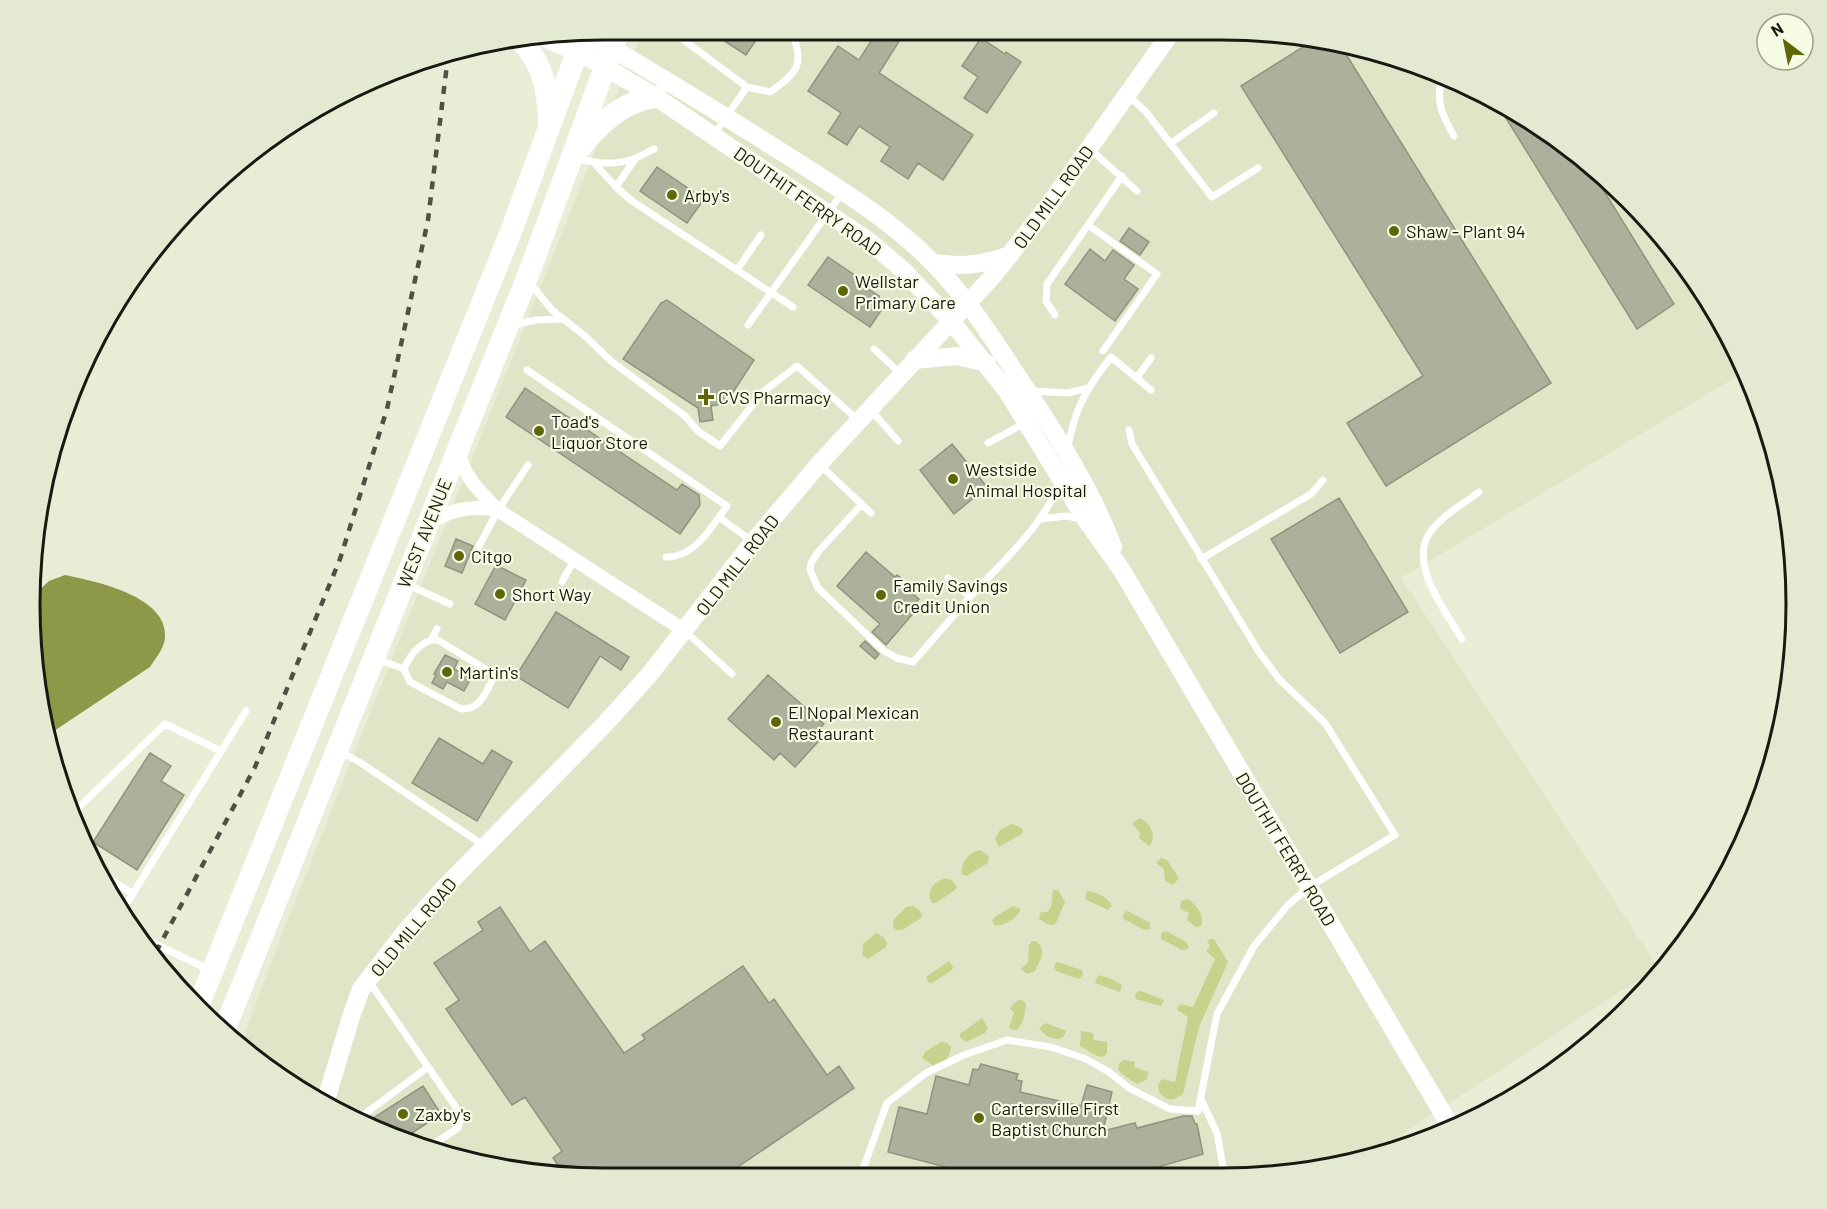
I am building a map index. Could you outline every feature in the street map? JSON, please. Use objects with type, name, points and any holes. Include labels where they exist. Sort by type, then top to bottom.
[{"type":"main road","name":"WEST AVENUE","points":[[201,998],[397,515],[549,132],[582,41]]},
{"type":"main road","points":[[591,41],[612,48]]},
{"type":"main road","points":[[525,46],[535,58],[543,77],[548,106],[549,132]]},
{"type":"main road","name":"WEST AVENUE","points":[[227,1023],[527,278],[584,160],[612,48]]},
{"type":"main road","points":[[584,160],[593,132],[611,116],[640,101],[656,97]]},
{"type":"street","name":"OLD MILL ROAD","points":[[327,1096],[361,989],[405,932],[649,675],[753,542],[819,464],[1010,255],[1051,202],[1166,40]]},
{"type":"street","name":"DOUTHIT FERRY ROAD","points":[[612,48],[656,97],[889,257],[920,287],[987,363],[1027,422],[1086,520],[1121,570],[1448,1121]]},
{"type":"street","name":"DOUTHIT FERRY ROAD","points":[[612,48],[727,117],[843,191],[898,232],[934,263],[967,304],[1067,452],[1103,521],[1121,570]]},
{"type":"street","points":[[934,263],[964,266],[988,263],[1010,255]]},
{"type":"street","points":[[914,360],[957,356],[987,363]]},
{"type":"street","points":[[458,448],[467,475],[479,492],[498,510],[684,631]]},
{"type":"street","points":[[428,524],[452,511],[463,508],[485,507],[498,510]]},
{"type":"lane","points":[[681,40],[747,87],[770,92],[787,80],[798,66],[799,49],[794,40]]},
{"type":"lane","points":[[1441,84],[1439,101],[1442,116],[1454,136]]},
{"type":"lane","points":[[713,136],[747,87]]},
{"type":"lane","points":[[1127,94],[1146,112],[1212,197],[1258,168]]},
{"type":"lane","points":[[1171,143],[1214,112]]},
{"type":"lane","points":[[1089,148],[1137,192]]},
{"type":"lane","points":[[616,187],[635,159],[654,149]]},
{"type":"lane","points":[[584,160],[613,163],[635,159]]},
{"type":"lane","points":[[584,160],[632,201],[793,307]]},
{"type":"lane","points":[[1055,315],[1046,301],[1047,284],[1122,176]]},
{"type":"lane","points":[[748,325],[843,191]]},
{"type":"lane","points":[[1088,225],[1157,274],[1103,351]]},
{"type":"lane","points":[[736,270],[761,235]]},
{"type":"lane","points":[[527,278],[543,301],[611,361],[685,416],[698,431],[720,446],[764,392],[797,366],[898,441]]},
{"type":"lane","points":[[507,327],[535,320],[563,319]]},
{"type":"lane","points":[[1095,345],[1151,390]]},
{"type":"lane","points":[[874,349],[901,374]]},
{"type":"lane","points":[[1067,452],[1079,405],[1088,388],[1111,357]]},
{"type":"lane","points":[[1137,377],[1151,358]]},
{"type":"lane","points":[[527,370],[728,506],[692,550],[675,557],[666,557]]},
{"type":"lane","points":[[1027,390],[1055,394],[1088,388]]},
{"type":"lane","points":[[988,443],[1027,422]]},
{"type":"lane","points":[[862,1168],[887,1103],[926,1073],[963,1054],[1007,1040],[1051,1047],[1086,1059],[1109,1072],[1129,1088],[1170,1109],[1198,1111],[1217,1014],[1254,946],[1288,905],[1309,887],[1395,835],[1325,723],[1268,666],[1132,444],[1129,430]]},
{"type":"lane","points":[[819,464],[871,513]]},
{"type":"lane","points":[[478,548],[498,510],[528,465]]},
{"type":"lane","points":[[861,505],[818,552],[811,563],[810,570],[818,588],[884,651],[897,658],[913,662],[1041,519],[1061,478]]},
{"type":"lane","points":[[1201,559],[1311,494],[1323,480]]},
{"type":"lane","points":[[1462,639],[1428,580],[1422,554],[1428,535],[1440,522],[1479,492]]},
{"type":"lane","points":[[1041,519],[1066,516],[1086,520]]},
{"type":"lane","points":[[719,518],[753,542]]},
{"type":"lane","points":[[562,582],[574,560]]},
{"type":"lane","points":[[948,579],[970,597]]},
{"type":"lane","points":[[404,583],[450,604]]},
{"type":"lane","points":[[435,640],[437,629]]},
{"type":"lane","points":[[684,631],[732,675]]},
{"type":"lane","points":[[374,658],[404,669],[410,682],[461,709],[470,710],[478,705],[495,675],[435,640]]},
{"type":"lane","points":[[404,669],[410,655],[419,646],[435,640]]},
{"type":"lane","points":[[127,903],[246,711]]},
{"type":"lane","points":[[78,808],[165,724],[221,751]]},
{"type":"lane","points":[[337,750],[485,847]]},
{"type":"lane","points":[[114,882],[133,894]]},
{"type":"lane","points":[[154,943],[212,971]]},
{"type":"lane","points":[[368,980],[461,1118],[458,1128],[436,1143]]},
{"type":"lane","points":[[364,1114],[428,1067]]},
{"type":"lane","points":[[1201,1099],[1217,1133],[1223,1168]]},
{"type":"shaded area","points":[[639,40],[1222,40],[1296,45],[1333,51],[1404,70],[1438,83],[1505,116],[1566,157],[1594,180],[1647,233],[1670,261],[1711,323],[1738,376],[1401,578],[1656,965],[1650,972],[1387,1144],[1333,1158],[1296,1164],[1222,1168],[604,1168],[531,1164],[494,1158],[423,1139],[355,1110],[291,1073],[243,1037],[279,942]]},
{"type":"shaded area","points":[[65,575],[93,581],[127,593],[143,601],[155,611],[163,623],[165,638],[150,667],[55,730],[45,678],[40,604],[41,589],[49,581]]},
{"type":"shaded area","points":[[1139,818],[1146,822],[1152,830],[1153,838],[1149,846],[1139,838],[1140,833],[1132,824]]},
{"type":"shaded area","points":[[1011,824],[1020,827],[1023,830],[1022,834],[999,847],[995,839],[1000,830]]},
{"type":"shaded area","points":[[980,850],[989,856],[988,863],[966,876],[962,874],[962,865],[966,858]]},
{"type":"shaded area","points":[[1161,858],[1167,860],[1179,878],[1173,885],[1165,881],[1164,869],[1156,863]]},
{"type":"shaded area","points":[[946,878],[953,881],[957,887],[932,903],[930,891],[932,887],[938,881]]},
{"type":"shaded area","points":[[1053,890],[1058,890],[1065,902],[1053,925],[1039,919],[1041,912],[1047,912],[1051,907]]},
{"type":"shaded area","points":[[1087,891],[1094,892],[1108,900],[1112,906],[1108,910],[1087,900],[1085,898]]},
{"type":"shaded area","points":[[1188,899],[1201,915],[1201,926],[1196,927],[1187,920],[1189,913],[1180,909],[1181,901]]},
{"type":"shaded area","points":[[913,906],[920,911],[921,918],[902,930],[896,930],[893,926],[894,919],[906,907]]},
{"type":"shaded area","points":[[1013,906],[1021,909],[1014,919],[994,925],[992,921],[995,917]]},
{"type":"shaded area","points":[[1126,910],[1150,923],[1150,929],[1144,930],[1122,918]]},
{"type":"shaded area","points":[[1166,931],[1186,942],[1188,949],[1182,950],[1161,939],[1161,933]]},
{"type":"shaded area","points":[[876,933],[887,942],[886,947],[868,959],[862,955],[863,944]]},
{"type":"shaded area","points":[[1214,939],[1228,962],[1199,1027],[1183,1094],[1168,1099],[1159,1092],[1158,1085],[1162,1079],[1175,1082],[1188,1017],[1177,1010],[1180,1004],[1193,1007],[1215,959],[1206,951],[1210,946],[1207,942]]},
{"type":"shaded area","points":[[1032,941],[1040,945],[1042,955],[1035,971],[1027,974],[1021,969],[1028,962],[1029,945]]},
{"type":"shaded area","points":[[949,961],[953,967],[952,970],[932,983],[928,982],[926,977]]},
{"type":"shaded area","points":[[1057,962],[1082,970],[1083,975],[1079,979],[1056,971],[1054,966]]},
{"type":"shaded area","points":[[1098,975],[1122,985],[1120,992],[1095,983]]},
{"type":"shaded area","points":[[1141,991],[1164,1000],[1161,1006],[1136,999],[1135,995]]},
{"type":"shaded area","points":[[1018,1000],[1026,1004],[1025,1015],[1017,1030],[1012,1030],[1009,1027],[1014,1013],[1010,1008]]},
{"type":"shaded area","points":[[982,1018],[988,1028],[985,1033],[966,1042],[960,1037],[960,1034]]},
{"type":"shaded area","points":[[1045,1023],[1067,1031],[1059,1039],[1048,1037],[1039,1029]]},
{"type":"shaded area","points":[[1081,1031],[1093,1033],[1094,1040],[1107,1042],[1107,1053],[1103,1057],[1080,1046]]},
{"type":"shaded area","points":[[941,1042],[951,1047],[950,1051],[946,1059],[934,1066],[922,1058],[925,1052]]},
{"type":"shaded area","points":[[1124,1060],[1135,1062],[1134,1067],[1149,1072],[1146,1080],[1137,1084],[1122,1074],[1118,1069],[1119,1064]]},
{"type":"building","points":[[723,40],[756,40],[746,55]]},
{"type":"building","points":[[872,40],[900,40],[879,73],[973,135],[943,180],[918,163],[908,179],[881,161],[890,147],[859,126],[847,145],[828,133],[841,113],[808,91],[838,46],[859,60]]},
{"type":"building","points":[[980,40],[984,40],[1021,62],[987,113],[964,98],[978,77],[962,66]]},
{"type":"building","name":"Shaw - Plant 94","points":[[1304,46],[1346,54],[1551,383],[1386,486],[1347,423],[1423,376],[1241,86]]},
{"type":"building","points":[[1505,116],[1566,157],[1602,188],[1674,304],[1637,329]]},
{"type":"building","name":"Arby's","points":[[657,167],[704,199],[687,223],[640,191]]},
{"type":"building","points":[[1129,228],[1149,242],[1140,255],[1120,241]]},
{"type":"building","points":[[1090,249],[1105,261],[1113,250],[1134,265],[1124,279],[1138,289],[1115,321],[1065,284]]},
{"type":"building","name":"Wellstar Primary Care","points":[[828,257],[862,280],[860,284],[879,296],[882,309],[870,327],[808,285]]},
{"type":"building","points":[[667,300],[754,360],[726,403],[711,406],[713,420],[700,422],[698,408],[623,359],[661,303]]},
{"type":"building","points":[[525,388],[677,490],[682,484],[699,495],[700,505],[680,534],[506,417]]},
{"type":"building","name":"Westside Animal Hospital","points":[[952,444],[987,487],[954,514],[920,470]]},
{"type":"building","points":[[1339,498],[1408,612],[1340,653],[1271,539]]},
{"type":"building","name":"Citgo","points":[[456,539],[473,546],[462,573],[445,566]]},
{"type":"building","name":"Family Savings Credit Union","points":[[866,552],[895,577],[897,575],[912,587],[910,591],[919,599],[914,605],[917,609],[886,645],[872,632],[880,624],[837,586]]},
{"type":"building","name":"Short Way","points":[[496,565],[526,580],[505,620],[475,604]]},
{"type":"building","points":[[556,612],[629,657],[621,670],[600,656],[568,708],[516,676]]},
{"type":"building","points":[[865,641],[879,654],[875,659],[860,646]]},
{"type":"building","name":"Martin's","points":[[445,655],[458,661],[454,669],[471,678],[464,691],[447,682],[443,689],[432,683],[436,675],[434,674]]},
{"type":"building","name":"El Nopal Mexican Restaurant","points":[[768,675],[824,724],[820,728],[826,733],[795,767],[780,753],[774,760],[728,719]]},
{"type":"building","points":[[439,738],[483,764],[492,750],[512,762],[477,821],[412,783]]},
{"type":"building","points":[[150,753],[171,766],[161,781],[184,795],[137,870],[93,842]]},
{"type":"building","points":[[500,907],[530,952],[545,941],[624,1053],[645,1039],[642,1035],[743,966],[769,1003],[774,999],[827,1075],[839,1066],[854,1088],[736,1168],[559,1166],[553,1158],[562,1151],[525,1097],[512,1105],[446,1009],[459,1000],[434,963],[483,930],[478,922]]},
{"type":"building","name":"Cartersville First Baptist Church","points":[[981,1064],[1018,1074],[1016,1080],[1022,1081],[1020,1092],[1081,1106],[1087,1085],[1112,1092],[1103,1131],[1135,1123],[1137,1128],[1183,1116],[1192,1116],[1197,1124],[1203,1154],[1158,1168],[949,1168],[888,1152],[899,1107],[927,1114],[936,1076],[969,1085],[973,1069],[978,1070]]},
{"type":"building","points":[[423,1086],[441,1114],[410,1134],[373,1118]]},
{"type":"railway","points":[[158,949],[255,767],[340,559],[387,409],[428,220],[447,63]]},
{"type":"place","name":"Arby's","points":[[672,195]]},
{"type":"place","name":"Shaw - Plant 94","points":[[1394,231]]},
{"type":"place","name":"Wellstar Primary Care","points":[[843,291]]},
{"type":"place","name":"CVS Pharmacy","points":[[706,397]]},
{"type":"place","name":"Toad's Liquor Store","points":[[539,431]]},
{"type":"place","name":"Westside Animal Hospital","points":[[953,479]]},
{"type":"place","name":"Citgo","points":[[459,556]]},
{"type":"place","name":"Short Way","points":[[500,594]]},
{"type":"place","name":"Family Savings Credit Union","points":[[881,595]]},
{"type":"place","name":"Martin's","points":[[447,672]]},
{"type":"place","name":"El Nopal Mexican Restaurant","points":[[776,722]]},
{"type":"place","name":"Zaxby's","points":[[403,1114]]},
{"type":"place","name":"Cartersville First Baptist Church","points":[[979,1118]]}]
